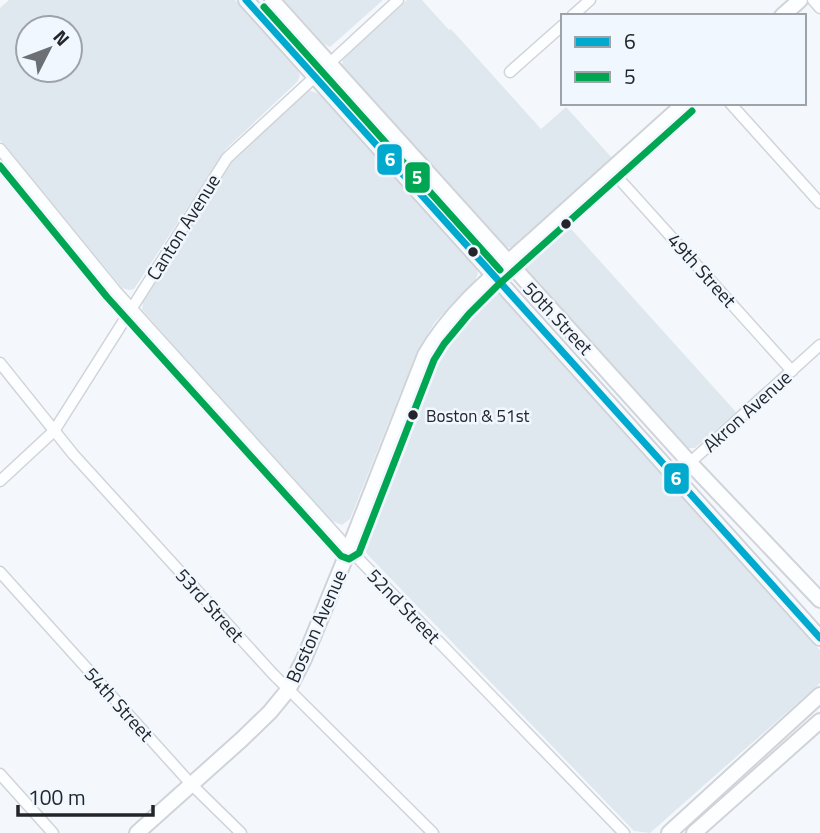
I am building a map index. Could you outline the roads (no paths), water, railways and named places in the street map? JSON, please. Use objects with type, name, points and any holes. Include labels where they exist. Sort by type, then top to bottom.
[{"type":"main road","name":"50th Street","points":[[246,0],[820,638]]},
{"type":"main road","name":"50th Street","points":[[272,0],[690,463],[820,600]]},
{"type":"main road","points":[[784,14],[800,0]]},
{"type":"main road","name":"Boston Avenue","points":[[137,833],[261,721],[288,690],[304,660],[425,355],[440,331],[460,307],[493,276],[683,105]]},
{"type":"main road","points":[[669,833],[820,695]]},
{"type":"main road","points":[[694,833],[820,721]]},
{"type":"street","name":"Canton Avenue","points":[[0,481],[54,431],[228,158],[328,62],[398,0]]},
{"type":"street","points":[[574,14],[590,0]]},
{"type":"street","points":[[813,0],[820,8]]},
{"type":"street","points":[[510,72],[561,26]]},
{"type":"street","points":[[732,105],[820,203]]},
{"type":"street","name":"52nd Street","points":[[0,149],[131,309],[349,549],[624,833]]},
{"type":"street","name":"49th Street","points":[[611,170],[792,370]]},
{"type":"street","name":"Akron Avenue","points":[[674,477],[820,345]]},
{"type":"street","name":"53rd Street","points":[[0,363],[54,431],[288,690],[433,833]]},
{"type":"street","name":"54th Street","points":[[0,572],[191,784],[241,833]]},
{"type":"street","points":[[0,774],[53,833]]},
{"type":"place","name":"Boston & 51st","points":[[413,415]]}]
